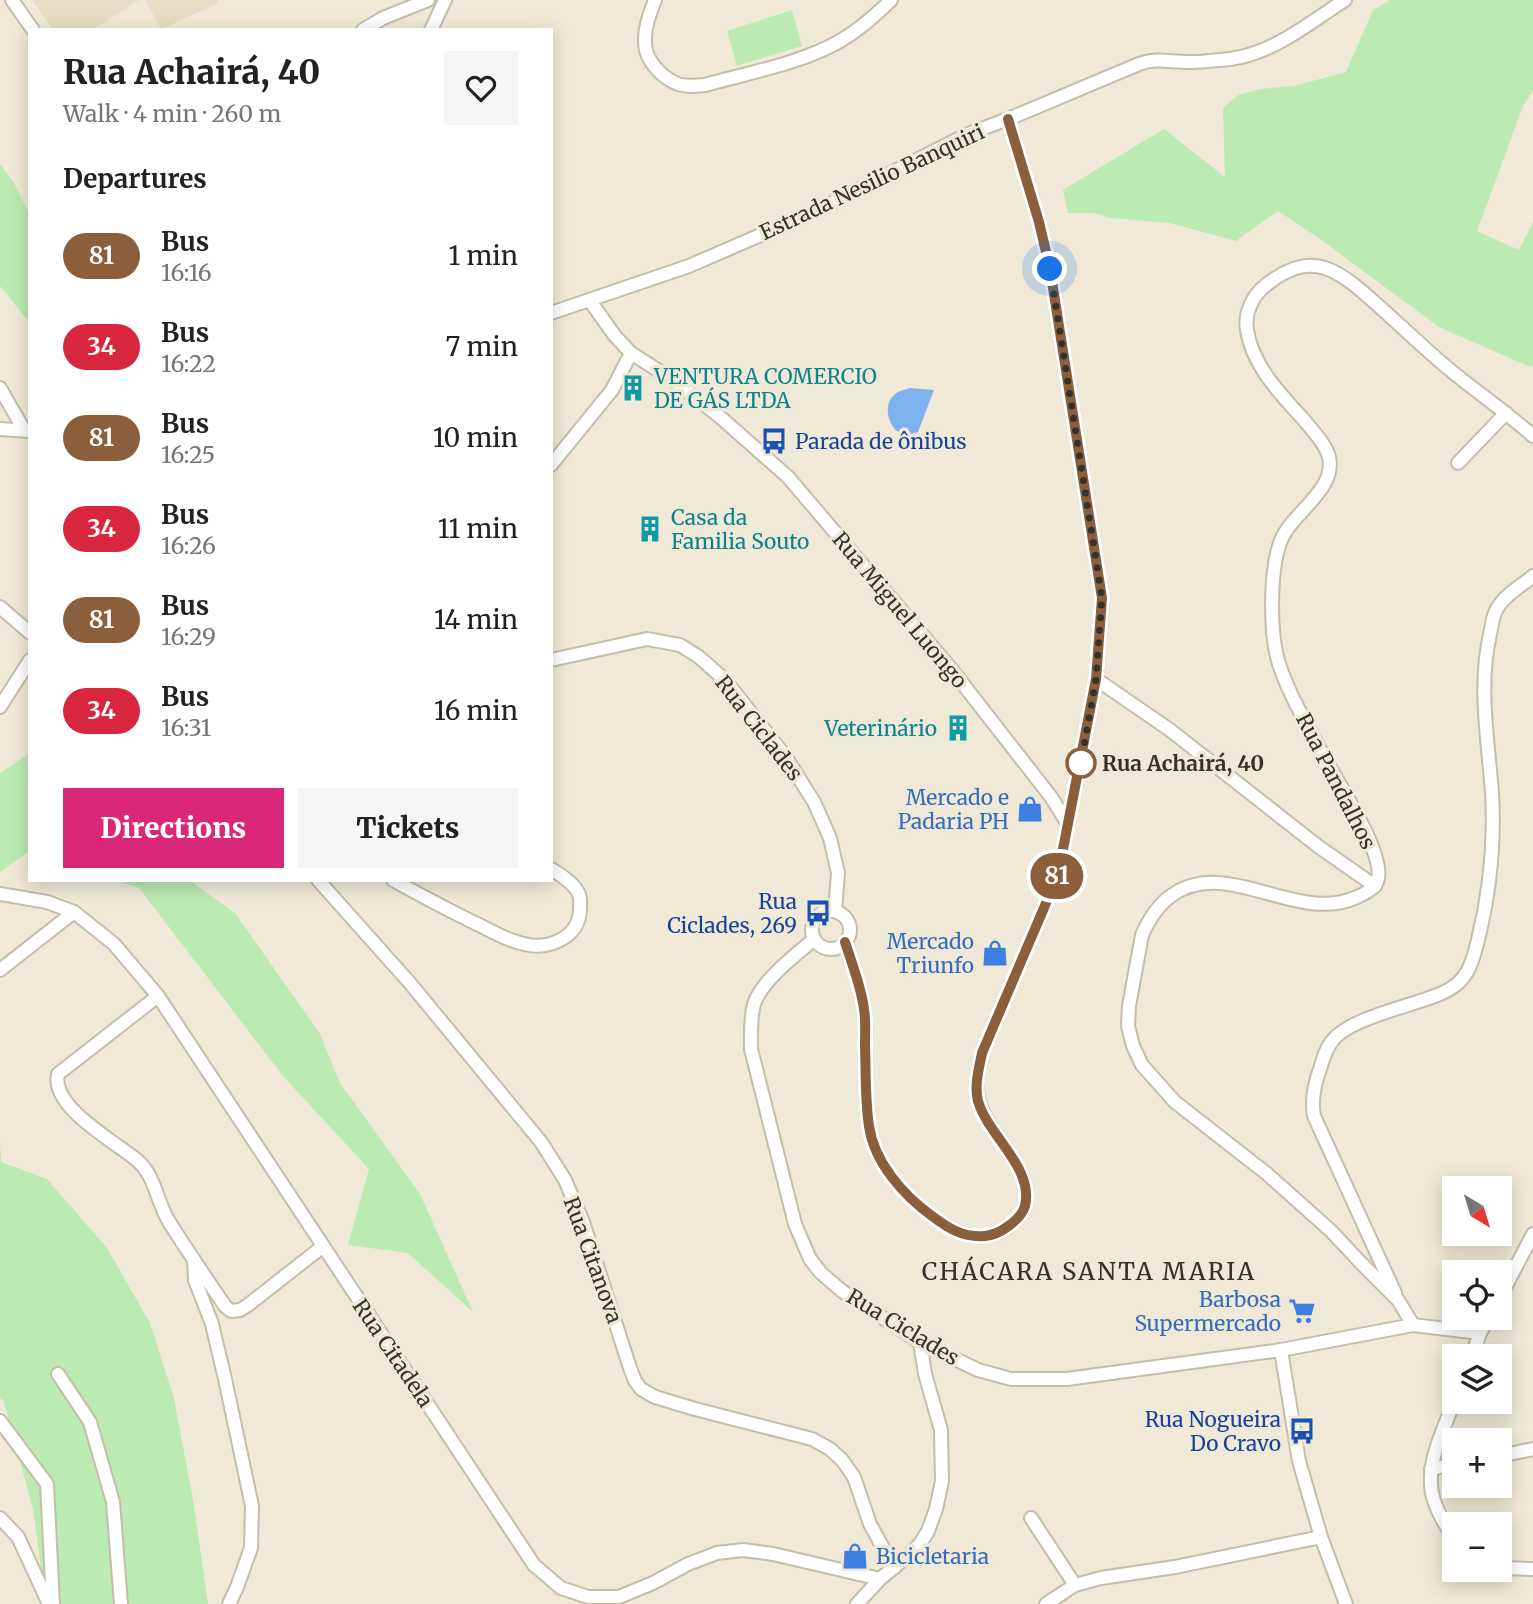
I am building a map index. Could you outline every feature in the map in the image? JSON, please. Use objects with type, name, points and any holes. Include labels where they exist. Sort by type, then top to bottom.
[{"type":"street","points":[[12,0],[32,28]]},
{"type":"street","points":[[366,28],[383,18],[428,0]]},
{"type":"street","points":[[432,28],[445,0]]},
{"type":"street","points":[[655,0],[645,44],[649,58],[666,77],[678,84],[691,86],[705,85],[801,58],[840,41],[891,0]]},
{"type":"street","name":"Estrada Nesilio Banquiri","points":[[553,312],[689,266],[818,209],[968,134],[1149,60],[1192,62],[1255,54],[1274,46],[1345,0]]},
{"type":"street","points":[[845,942],[864,1010],[869,1126],[873,1145],[884,1164],[904,1193],[947,1227],[970,1237],[989,1236],[1010,1226],[1025,1208],[1026,1190],[1019,1167],[983,1115],[978,1098],[977,1076],[982,1053],[1058,875],[1096,679],[1102,598],[1050,269],[1008,119]]},
{"type":"street","name":"Rua Pandalhos","points":[[1375,886],[1378,870],[1369,840],[1349,799],[1311,734],[1277,657],[1274,581],[1281,540],[1290,525],[1320,490],[1327,475],[1329,458],[1321,442],[1283,397],[1258,360],[1246,328],[1249,309],[1261,288],[1274,278],[1301,267],[1324,268],[1362,292],[1444,365],[1533,436]]},
{"type":"street","name":"Rua Miguel Luongo","points":[[590,301],[631,353],[673,380],[719,416],[788,477],[952,670],[1051,797],[1068,824]]},
{"type":"street","points":[[553,463],[612,390],[631,353]]},
{"type":"street","points":[[0,388],[27,430]]},
{"type":"street","points":[[1458,463],[1506,413]]},
{"type":"street","points":[[0,429],[27,430]]},
{"type":"street","points":[[1413,1325],[1398,1300],[1314,1116],[1312,1096],[1324,1057],[1333,1039],[1340,1033],[1354,1024],[1437,995],[1460,981],[1469,968],[1489,889],[1493,848],[1490,760],[1483,697],[1487,645],[1498,607],[1533,576]]},
{"type":"street","points":[[0,607],[28,631]]},
{"type":"street","name":"Rua Ciclades","points":[[553,660],[647,639],[680,645],[699,657],[725,680],[785,756],[814,802],[830,838],[838,873],[835,911]]},
{"type":"street","points":[[0,707],[28,663]]},
{"type":"street","points":[[1096,679],[1170,730],[1319,847],[1375,886],[1356,898],[1327,905],[1216,883],[1200,883],[1178,891],[1156,910],[1142,935],[1128,1026],[1138,1058],[1166,1094],[1331,1231],[1398,1300]]},
{"type":"street","points":[[397,882],[437,905],[503,936],[524,944],[540,946],[559,942],[570,933],[579,915],[580,896],[574,886],[553,870]]},
{"type":"street","name":"Rua Citanova","points":[[320,882],[409,982],[541,1142],[565,1180],[583,1222],[635,1381],[641,1389],[654,1397],[695,1409],[812,1439],[830,1449],[854,1477],[870,1524],[894,1568]]},
{"type":"street","name":"Rua Citadela","points":[[0,894],[47,902],[74,912],[114,944],[158,996],[534,1565],[561,1588],[588,1597],[619,1597],[717,1553],[743,1550],[773,1554],[880,1579]]},
{"type":"street","points":[[835,911],[846,918],[850,930],[845,942],[840,946],[823,947],[814,939],[812,927],[818,916],[835,911]]},
{"type":"street","points":[[0,970],[74,912]]},
{"type":"street","name":"Rua Ciclades","points":[[814,939],[770,979],[755,1001],[751,1022],[751,1049],[795,1224],[810,1259],[821,1273],[852,1298],[920,1342],[978,1370],[1011,1379],[1067,1380],[1280,1350],[1413,1325],[1480,1333]]},
{"type":"street","points":[[158,996],[58,1074],[57,1087],[63,1097],[90,1126],[141,1163],[151,1177],[166,1216],[225,1306],[231,1311],[235,1312],[248,1305],[323,1247]]},
{"type":"street","points":[[1512,1274],[1533,1234]]},
{"type":"street","points":[[194,1260],[195,1280],[212,1324],[252,1506],[251,1548],[229,1604]]},
{"type":"street","points":[[1476,1344],[1482,1330]]},
{"type":"street","points":[[857,1604],[880,1579],[911,1553],[928,1531],[936,1509],[942,1481],[941,1430],[925,1374],[920,1342]]},
{"type":"street","points":[[1280,1350],[1299,1461],[1321,1537],[1346,1604]]},
{"type":"street","points":[[58,1374],[90,1422],[113,1502],[121,1604]]},
{"type":"street","points":[[1442,1518],[1432,1493],[1431,1469],[1449,1414]]},
{"type":"street","points":[[0,1421],[47,1484],[51,1604]]},
{"type":"street","points":[[1512,1453],[1533,1449]]},
{"type":"street","points":[[1431,1469],[1442,1467]]},
{"type":"street","points":[[0,1518],[18,1537],[51,1604]]},
{"type":"street","points":[[1031,1518],[1075,1585]]},
{"type":"street","points":[[1046,1604],[1075,1585],[1101,1578],[1175,1567],[1321,1537]]},
{"type":"street","points":[[1512,1568],[1533,1569]]},
{"type":"shaded area","points":[[32,0],[139,0],[95,28],[52,28]]},
{"type":"shaded area","points":[[145,0],[217,0],[219,3],[163,28],[160,28]]},
{"type":"green space","points":[[1390,0],[1533,0],[1533,91],[1523,106],[1477,231],[1519,250],[1533,222],[1533,366],[1439,327],[1278,211],[1236,241],[1170,223],[1111,218],[1094,213],[1068,213],[1063,190],[1164,129],[1225,177],[1223,108],[1238,95],[1260,89],[1294,86],[1346,72],[1373,10]]},
{"type":"green space","points":[[792,10],[802,46],[737,66],[727,31]]},
{"type":"green space","points":[[0,164],[14,183],[28,211],[28,321],[0,286]]},
{"type":"green space","points":[[28,754],[28,852],[0,872],[0,773]]},
{"type":"green space","points":[[120,882],[192,882],[235,913],[320,1034],[340,1083],[420,1194],[473,1312],[408,1253],[348,1245],[369,1169],[283,1076],[139,888]]},
{"type":"green space","points":[[0,1141],[1,1162],[47,1179],[107,1248],[150,1323],[174,1398],[194,1506],[208,1604],[46,1604],[33,1509],[4,1402],[0,1398]]},
{"type":"water","points":[[910,388],[934,390],[918,432],[908,436],[894,427],[888,408],[894,395]]},
{"type":"bus line","name":"81","points":[[845,942],[864,1010],[869,1126],[873,1145],[884,1164],[904,1193],[947,1227],[970,1237],[989,1236],[1010,1226],[1025,1208],[1026,1190],[1019,1167],[983,1115],[978,1098],[977,1076],[982,1053],[1058,875],[1096,679],[1102,598],[1050,269],[1008,119]]},
{"type":"place","name":"VENTURA COMERCIO DE GÁS LTDA","points":[[633,388]]},
{"type":"place","name":"Parada de ônibus","points":[[774,441]]},
{"type":"place","name":"Casa da Familia Souto","points":[[650,529]]},
{"type":"place","name":"Veterinário","points":[[958,728]]},
{"type":"place","name":"Rua Achairá, 40","points":[[1081,763]]},
{"type":"place","name":"Mercado e Padaria PH","points":[[1030,809]]},
{"type":"place","name":"Rua Ciclades, 269","points":[[818,913]]},
{"type":"place","name":"Mercado Triunfo","points":[[995,953]]},
{"type":"place","name":"Barbosa Supermercado","points":[[1302,1311]]},
{"type":"place","name":"Rua Nogueira Do Cravo","points":[[1302,1431]]},
{"type":"place","name":"Bicicletaria","points":[[855,1556]]},
{"type":"district","name":"CHÁCARA SANTA MARIA","points":[[1089,1271]]},
{"type":"route","points":[[1050,269],[1102,598],[1096,679],[1080,768],[1081,763]]}]
